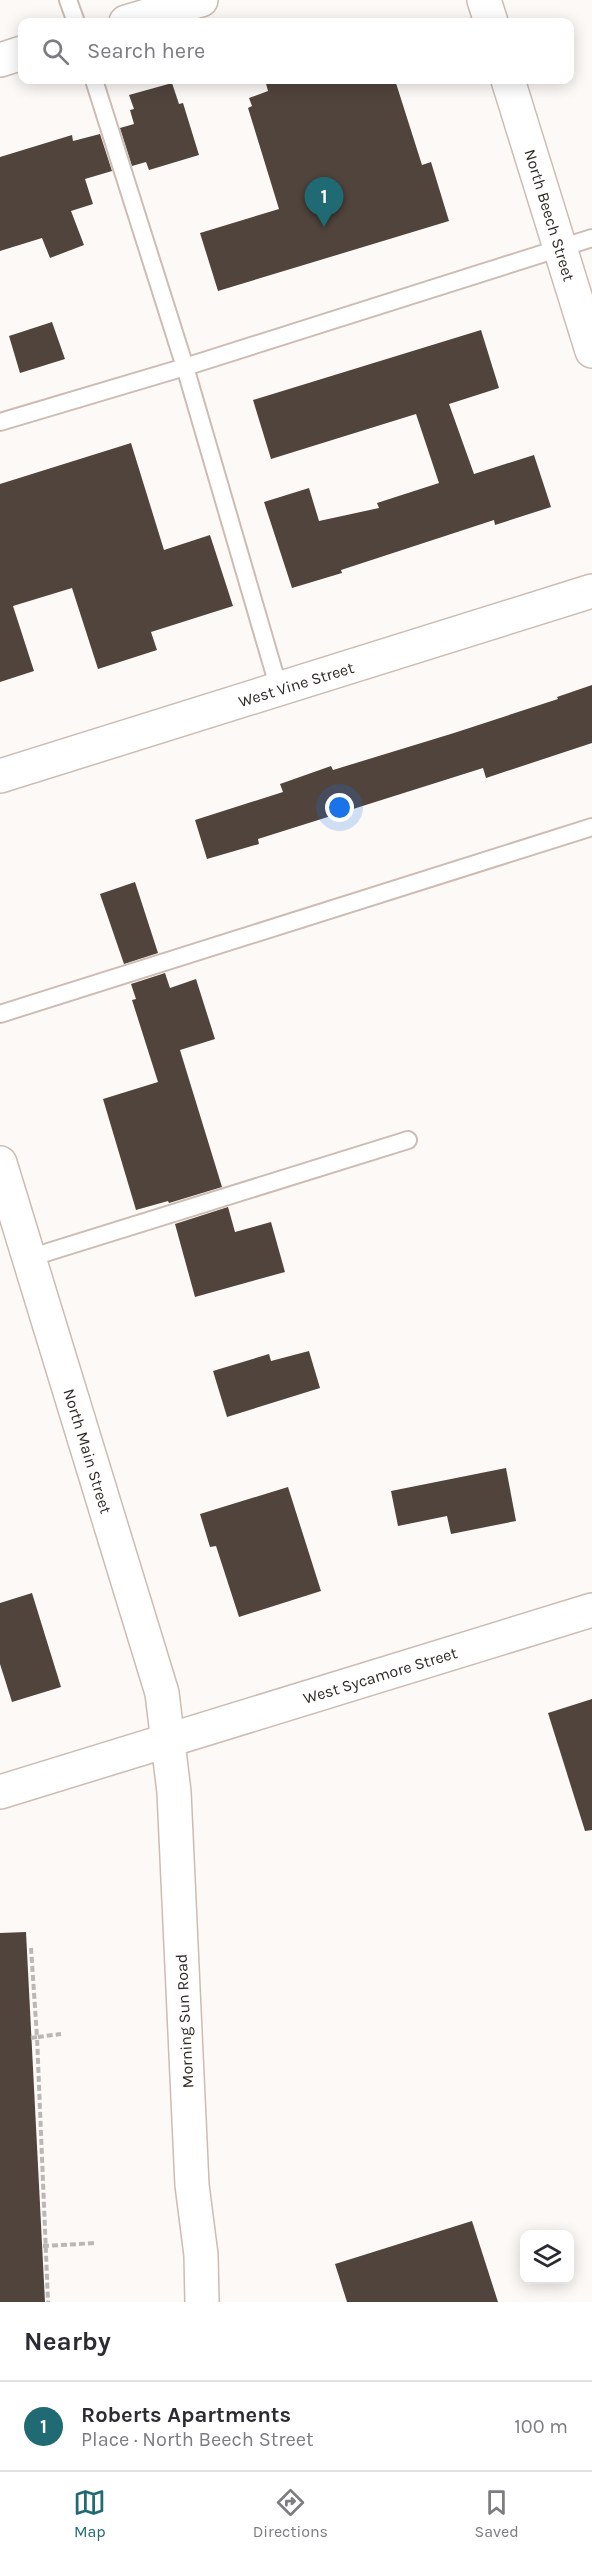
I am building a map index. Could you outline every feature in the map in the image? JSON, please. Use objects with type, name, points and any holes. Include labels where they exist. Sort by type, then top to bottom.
[{"type":"street","points":[[140,18],[201,0]]},
{"type":"street","points":[[484,0],[490,18]]},
{"type":"street","points":[[0,60],[18,54]]},
{"type":"street","name":"North Beech Street","points":[[509,84],[592,351]]},
{"type":"street","name":"West Vine Street","points":[[0,776],[592,591]]},
{"type":"street","name":"North Main Street","points":[[0,1163],[162,1693],[168,1740]]},
{"type":"street","name":"West Sycamore Street","points":[[0,1792],[592,1610]]},
{"type":"street","name":"Morning Sun Road","points":[[168,1740],[174,1792],[192,2186],[201,2255],[202,2302]]},
{"type":"lane","points":[[68,0],[75,18]]},
{"type":"lane","points":[[95,84],[185,367],[279,689]]},
{"type":"lane","points":[[0,422],[185,367],[592,238]]},
{"type":"lane","points":[[0,1014],[592,827]]},
{"type":"lane","points":[[29,1258],[408,1140]]},
{"type":"path","points":[[31,1948],[48,2302]]},
{"type":"path","points":[[31,2038],[62,2034]]},
{"type":"path","points":[[44,2246],[96,2243]]},
{"type":"building","points":[[172,84],[179,104],[183,103],[199,155],[149,170],[146,162],[132,166],[120,128],[134,124],[130,110],[134,109],[129,95]]},
{"type":"building","points":[[266,84],[396,84],[422,165],[431,162],[449,221],[218,291],[200,233],[279,209],[248,108],[252,106],[249,98],[268,91]]},
{"type":"building","points":[[100,134],[112,171],[85,179],[93,204],[71,211],[84,245],[50,258],[42,238],[0,251],[0,157],[72,135],[73,141]]},
{"type":"building","points":[[52,322],[65,359],[20,373],[9,336]]},
{"type":"building","points":[[481,330],[499,388],[449,404],[474,474],[534,455],[551,507],[495,525],[494,520],[292,588],[264,502],[309,488],[319,521],[379,508],[377,503],[439,483],[416,414],[271,459],[253,400]]},
{"type":"building","points":[[131,443],[164,550],[210,535],[233,606],[151,632],[157,650],[98,669],[72,588],[13,606],[34,671],[0,682],[0,484]]},
{"type":"building","points":[[592,685],[592,743],[486,778],[483,768],[258,839],[259,844],[207,859],[195,820],[283,792],[280,784],[331,766],[333,770],[454,733],[558,699],[557,697]]},
{"type":"building","points":[[135,882],[158,953],[124,964],[100,894]]},
{"type":"building","points":[[165,973],[170,988],[196,979],[215,1039],[180,1050],[222,1187],[136,1210],[103,1099],[158,1082],[132,1000],[136,999],[131,984]]},
{"type":"building","points":[[228,1207],[235,1232],[271,1222],[285,1272],[195,1297],[175,1224]]},
{"type":"building","points":[[309,1351],[320,1388],[227,1417],[213,1371],[269,1354],[271,1361]]},
{"type":"building","points":[[506,1468],[516,1521],[451,1534],[447,1516],[398,1526],[391,1491]]},
{"type":"building","points":[[288,1487],[321,1591],[239,1617],[216,1546],[210,1547],[200,1514]]},
{"type":"building","points":[[32,1593],[61,1687],[12,1702],[0,1664],[0,1603]]},
{"type":"building","points":[[592,1699],[592,1830],[585,1831],[548,1713]]},
{"type":"building","points":[[26,1932],[45,2302],[0,2302],[0,1933]]},
{"type":"building","points":[[472,2221],[498,2302],[347,2302],[335,2264]]},
{"type":"place","name":"Roberts Apartments","points":[[324,227]]}]
